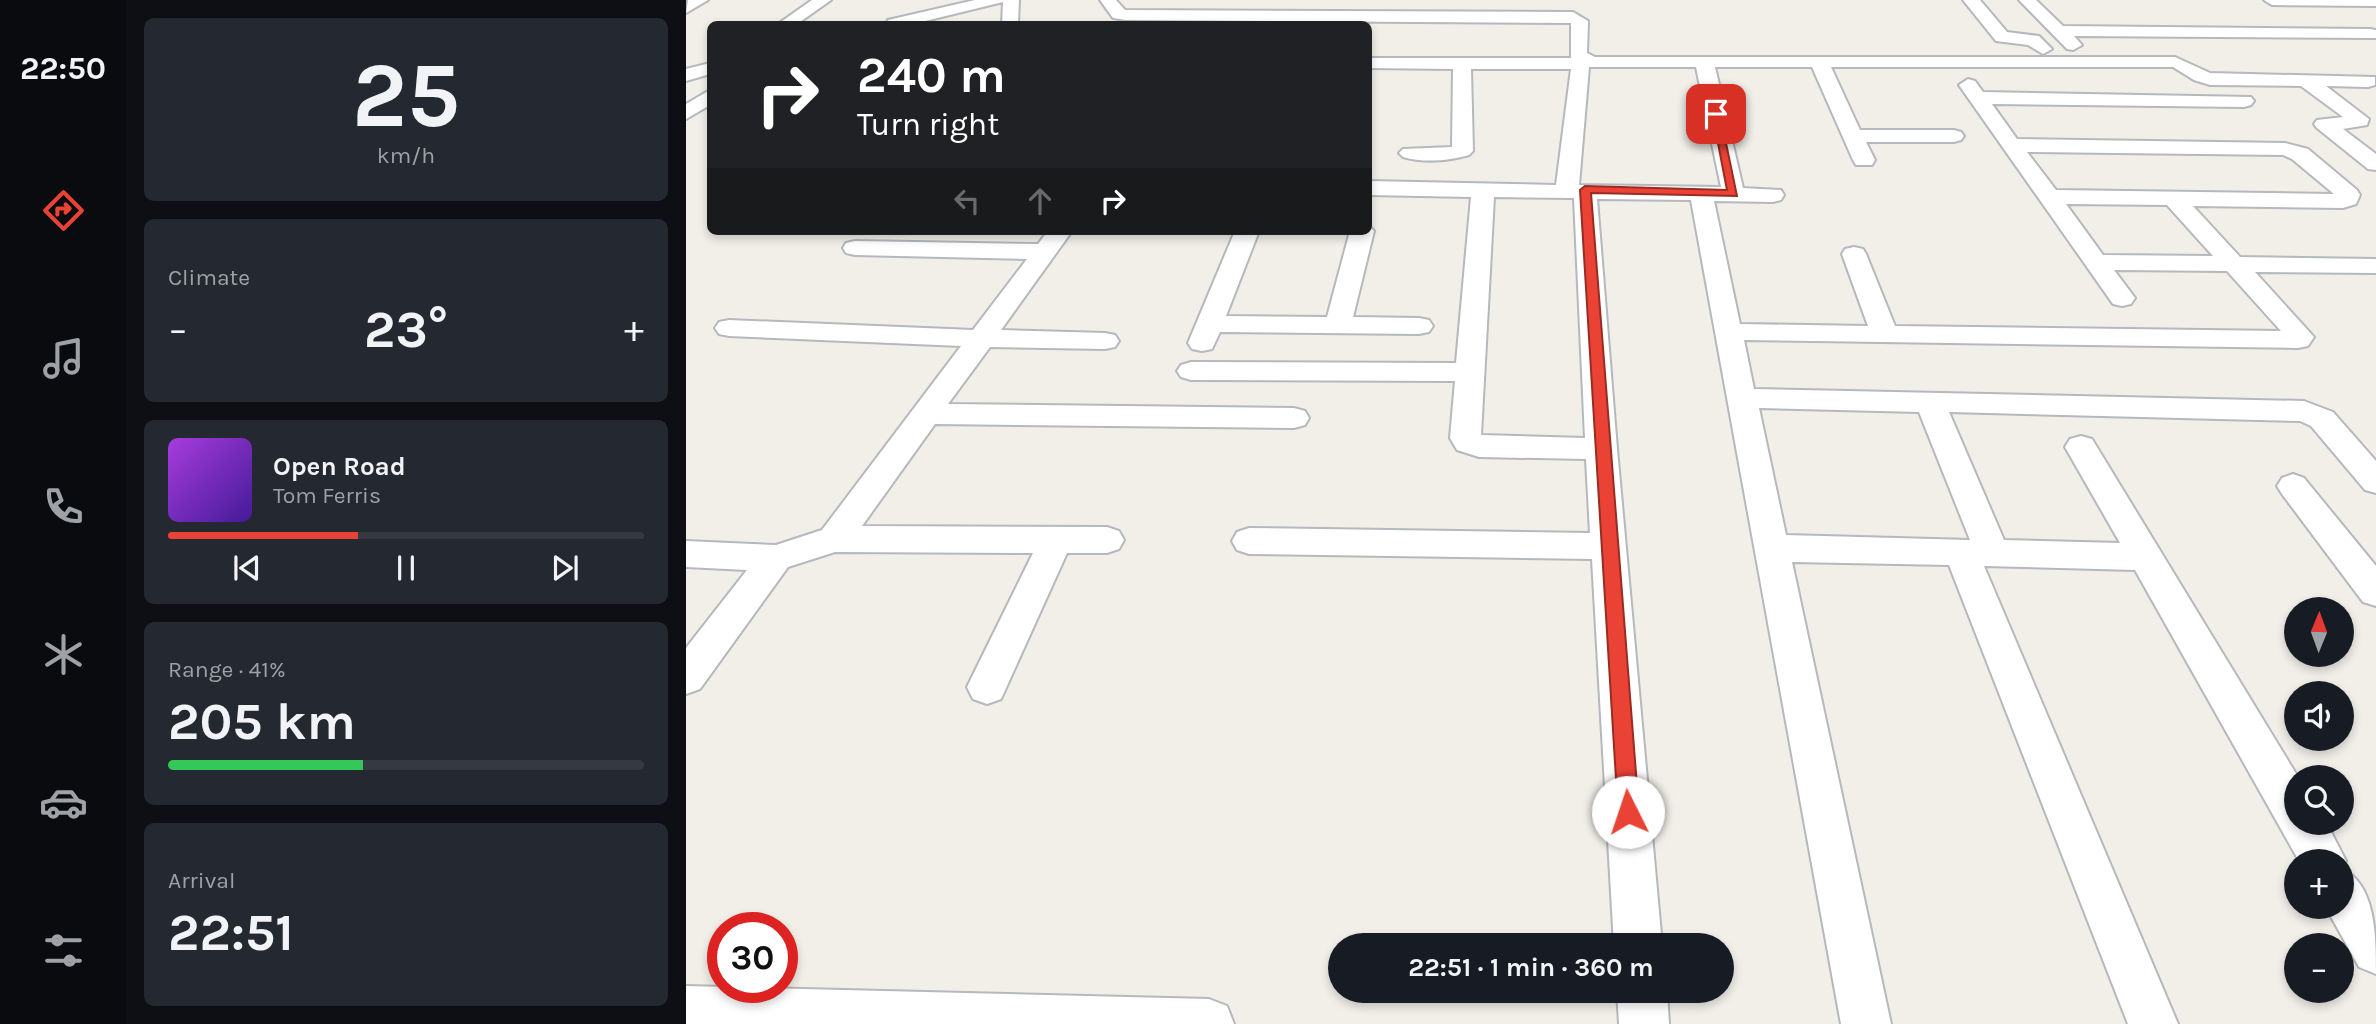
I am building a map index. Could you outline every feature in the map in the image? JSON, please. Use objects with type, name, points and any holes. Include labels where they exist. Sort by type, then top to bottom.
[{"type":"street","points":[[686,8],[699,0]]},
{"type":"street","points":[[791,21],[823,0]]},
{"type":"street","points":[[937,14],[953,0]]},
{"type":"street","points":[[907,21],[994,0]]},
{"type":"street","points":[[1010,21],[1011,0]]},
{"type":"street","points":[[1971,0],[2002,37],[2033,40],[2054,61]]},
{"type":"street","points":[[2027,0],[2091,62]]},
{"type":"street","points":[[2256,0],[2299,41]]},
{"type":"street","points":[[2272,0],[2376,1]]},
{"type":"street","points":[[1113,13],[1408,8],[1573,17],[1580,21],[1577,52],[1580,62],[1576,190],[1609,546],[1637,933]]},
{"type":"street","points":[[2059,31],[2271,33],[2299,41],[2370,34]]},
{"type":"street","points":[[1818,60],[1864,160]]},
{"type":"street","points":[[1372,67],[1818,60],[2175,62],[2202,78],[2310,72],[2338,80],[2368,81]]},
{"type":"street","points":[[1704,61],[1729,332],[1866,1024]]},
{"type":"street","points":[[1950,61],[2122,298]]},
{"type":"street","points":[[1410,153],[1452,153],[1462,150],[1462,64]]},
{"type":"street","points":[[686,75],[707,70]]},
{"type":"street","points":[[2310,72],[2334,101],[2360,121],[2324,124],[2376,164]]},
{"type":"street","points":[[2334,101],[2369,101],[2338,80]]},
{"type":"street","points":[[686,89],[707,89]]},
{"type":"street","points":[[686,113],[707,98]]},
{"type":"street","points":[[1977,98],[2263,101]]},
{"type":"street","points":[[1853,136],[1954,136]]},
{"type":"street","points":[[2011,145],[2285,149],[2300,154],[2349,195],[2348,199],[2343,201],[2050,197]]},
{"type":"street","points":[[1372,193],[1483,189],[1773,195]]},
{"type":"street","points":[[1483,189],[1465,438],[1468,443],[1479,446],[1601,449]]},
{"type":"street","points":[[1729,332],[2298,340],[2300,337],[2297,333],[2174,198]]},
{"type":"street","points":[[1172,417],[1245,235]]},
{"type":"street","points":[[1338,325],[1361,235]]},
{"type":"street","points":[[855,248],[1053,241]]},
{"type":"street","points":[[834,538],[1053,241]]},
{"type":"street","points":[[1854,254],[1885,335]]},
{"type":"street","points":[[2096,262],[2376,266]]},
{"type":"street","points":[[1210,324],[1419,326]]},
{"type":"street","points":[[729,328],[982,340],[1105,341]]},
{"type":"street","points":[[1191,371],[1469,372]]},
{"type":"street","points":[[1741,398],[2304,411],[2322,419],[2376,482]]},
{"type":"street","points":[[1930,402],[1977,553],[2153,1024]]},
{"type":"street","points":[[928,414],[1294,418]]},
{"type":"street","points":[[2081,447],[2284,794]]},
{"type":"street","points":[[2293,485],[2376,592]]},
{"type":"street","points":[[686,554],[776,558],[834,538],[1107,540]]},
{"type":"street","points":[[987,687],[1056,540]]},
{"type":"street","points":[[1249,541],[1609,546]]},
{"type":"street","points":[[1772,548],[2145,557]]},
{"type":"street","points":[[686,677],[776,558]]},
{"type":"street","points":[[2354,912],[2376,950]]},
{"type":"street","points":[[1643,1003],[1644,1024]]},
{"type":"street","points":[[686,1011],[902,1020],[1209,1024]]},
{"type":"route","points":[[1628,812],[1585,190],[1733,193],[1716,114]]}]
